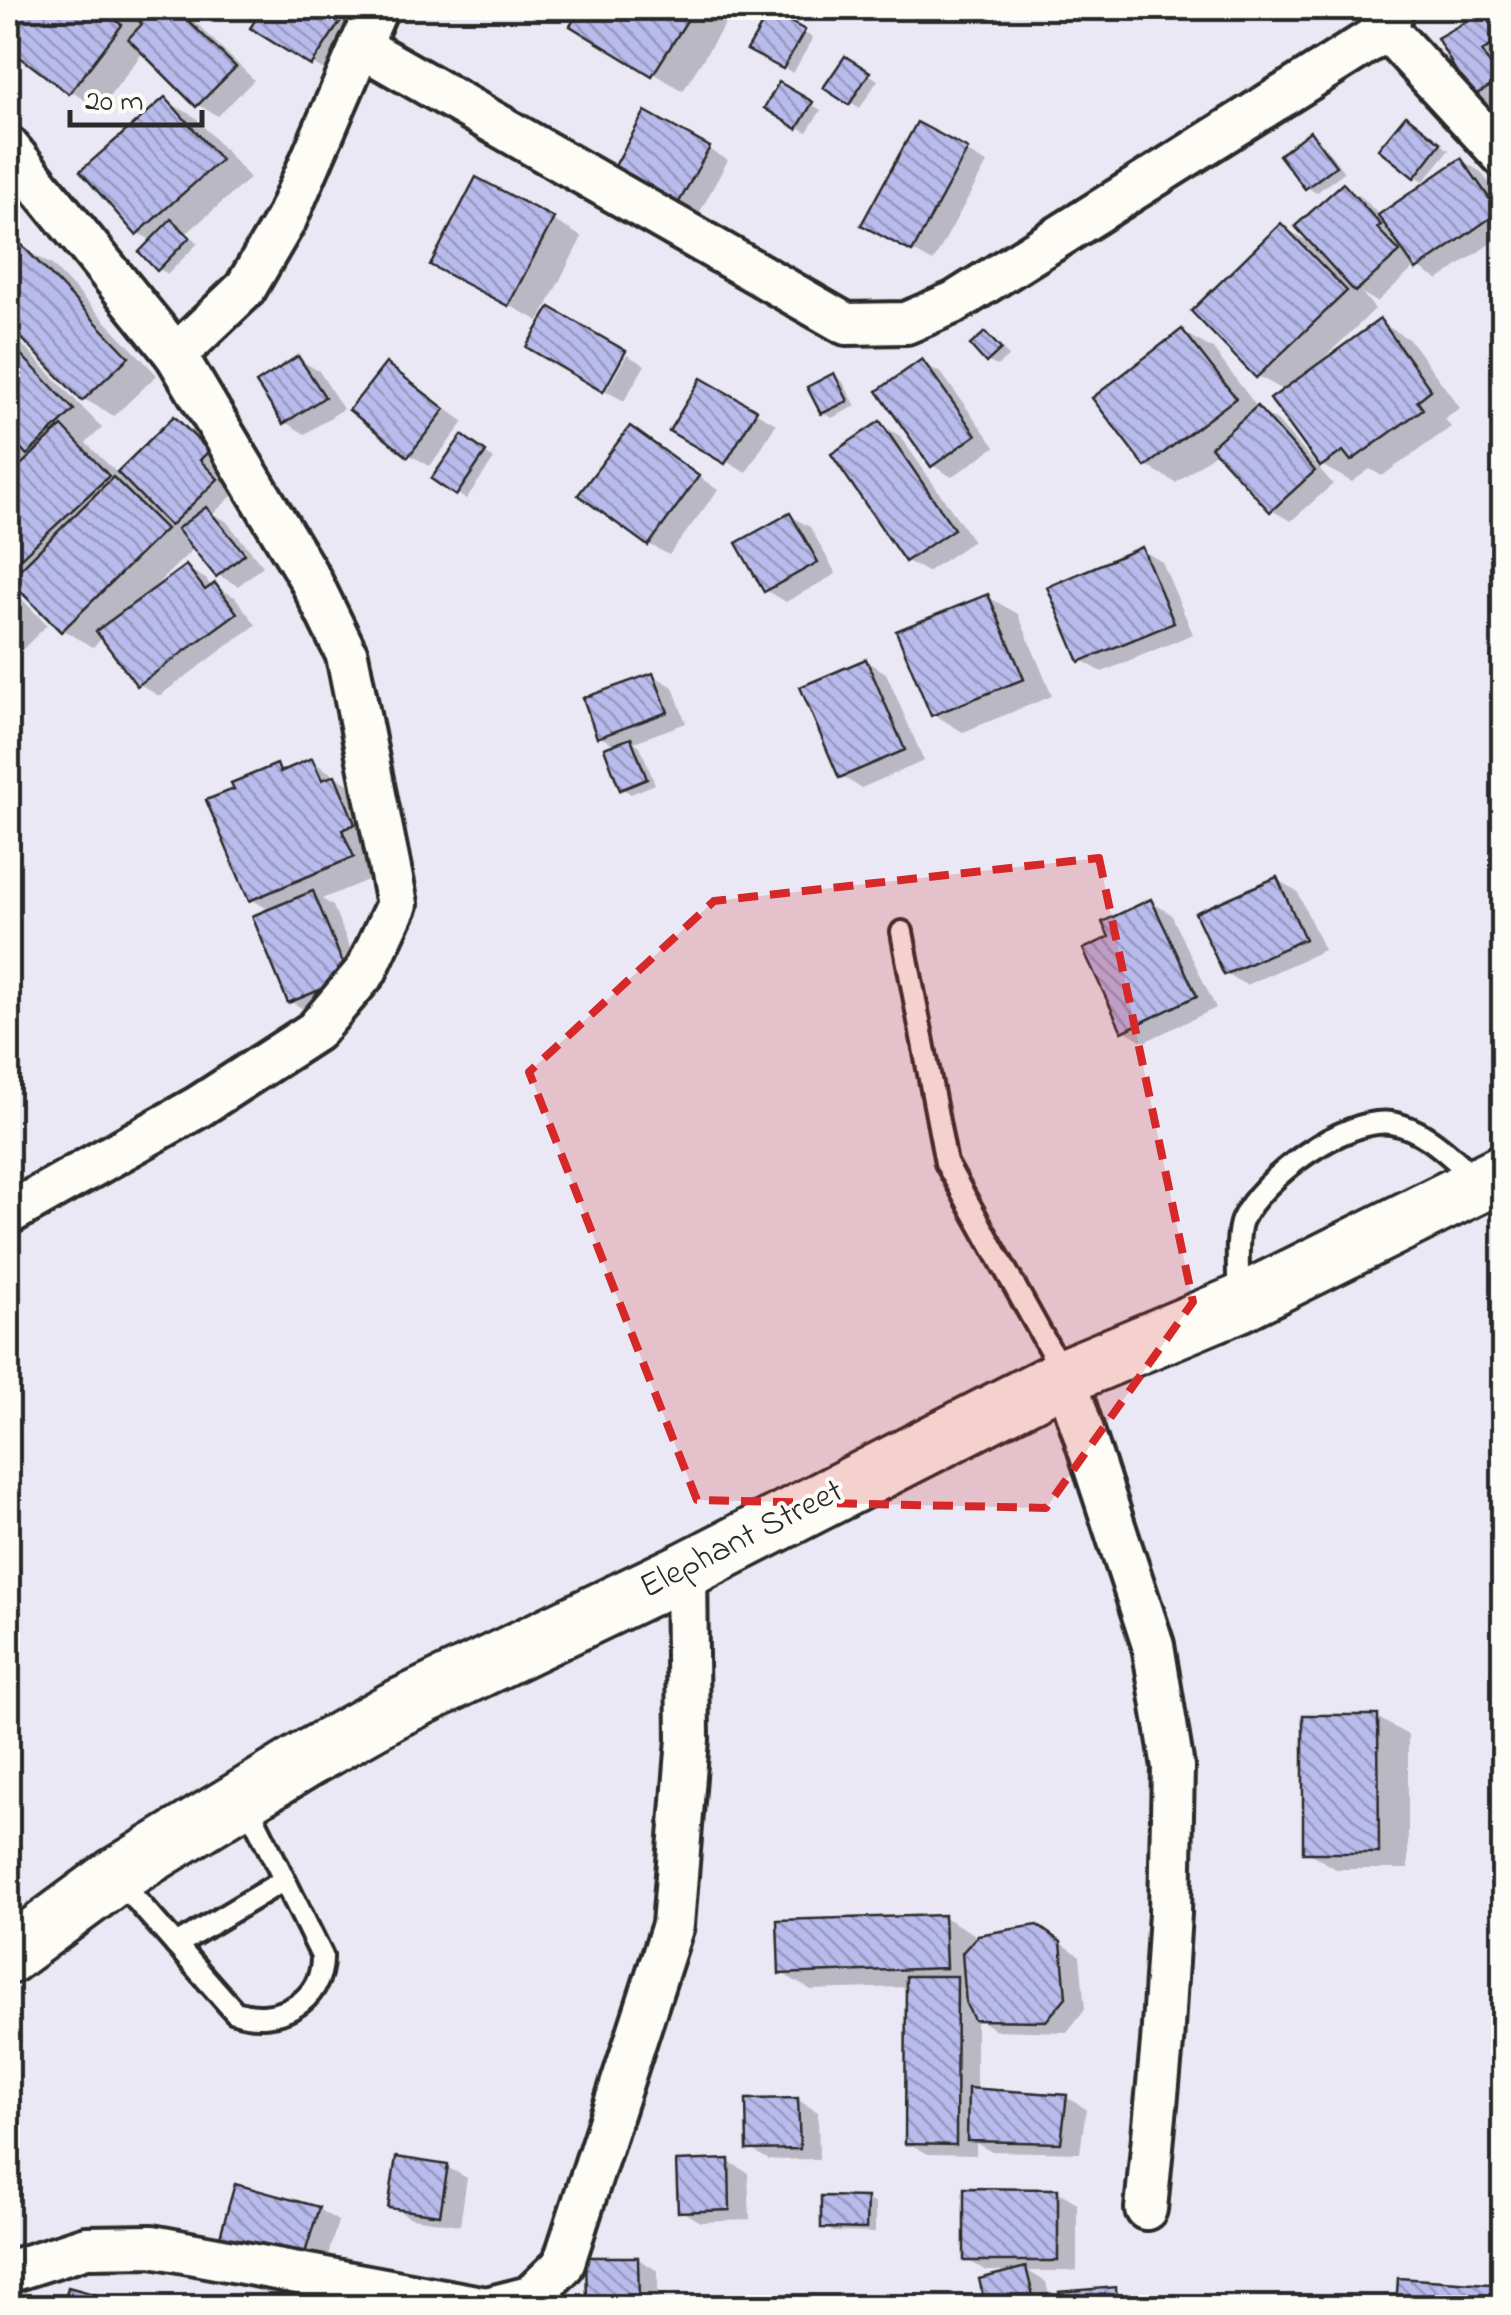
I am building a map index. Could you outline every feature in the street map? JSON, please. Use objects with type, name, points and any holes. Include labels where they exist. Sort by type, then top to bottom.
[{"type":"main road","name":"Elephant Street","points":[[8,1956],[116,1876],[394,1710],[686,1570],[1065,1376],[1238,1304],[1492,1178]]},
{"type":"street","points":[[176,355],[244,289],[286,219],[376,8]]},
{"type":"street","points":[[360,46],[846,324],[906,322],[955,302],[1390,19],[1504,157]]},
{"type":"street","points":[[8,147],[176,355],[310,580],[347,654],[397,904],[366,971],[314,1031],[198,1107],[10,1209]]},
{"type":"street","points":[[1065,1376],[1153,1646],[1172,1767],[1170,1914],[1146,2208]]},
{"type":"street","points":[[8,2272],[86,2248],[152,2246],[487,2308],[530,2297],[562,2265],[674,1925],[688,1739],[686,1570]]},
{"type":"lane","points":[[902,932],[946,1163],[1065,1376]]},
{"type":"lane","points":[[1238,1304],[1240,1222],[1270,1180],[1322,1142],[1388,1122],[1419,1132],[1492,1178]]},
{"type":"lane","points":[[116,1876],[234,2012],[255,2019],[276,2016],[311,1995],[322,1976],[322,1956],[244,1798]]},
{"type":"lane","points":[[176,1945],[284,1880]]},
{"type":"highlighted area","points":[[1099,858],[1193,1302],[1046,1508],[697,1500],[529,1072],[714,901]]},
{"type":"building","points":[[8,8],[119,8],[123,10],[115,20],[122,25],[69,94],[8,48]]},
{"type":"building","points":[[144,8],[175,8],[236,67],[196,107],[128,39],[142,24],[135,17]]},
{"type":"building","points":[[263,8],[349,8],[311,66],[250,28]]},
{"type":"building","points":[[581,8],[695,8],[652,76],[570,26]]},
{"type":"building","points":[[1490,8],[1504,8],[1504,44],[1501,40],[1482,51],[1500,81],[1471,97],[1437,38]]},
{"type":"building","points":[[770,11],[805,30],[783,69],[747,50]]},
{"type":"building","points":[[845,56],[870,72],[849,105],[823,88]]},
{"type":"building","points":[[779,82],[813,102],[797,129],[764,108]]},
{"type":"building","points":[[165,97],[221,160],[136,235],[80,171]]},
{"type":"building","points":[[645,111],[710,147],[674,211],[609,177]]},
{"type":"building","points":[[1406,115],[1441,143],[1414,178],[1378,149]]},
{"type":"building","points":[[917,122],[968,149],[912,252],[861,225]]},
{"type":"building","points":[[1310,131],[1336,166],[1305,189],[1279,155]]},
{"type":"building","points":[[1461,158],[1499,212],[1416,270],[1378,215]]},
{"type":"building","points":[[476,177],[554,218],[508,306],[430,265]]},
{"type":"building","points":[[1343,183],[1400,252],[1355,292],[1295,226]]},
{"type":"building","points":[[171,219],[190,237],[157,271],[139,252]]},
{"type":"building","points":[[1281,223],[1347,291],[1256,378],[1191,311]]},
{"type":"building","points":[[22,245],[129,357],[82,401],[8,324],[8,258]]},
{"type":"building","points":[[550,307],[626,351],[603,392],[526,347]]},
{"type":"building","points":[[1380,319],[1431,390],[1417,401],[1423,409],[1351,461],[1343,451],[1320,467],[1270,399]]},
{"type":"building","points":[[1182,329],[1236,398],[1145,467],[1092,398]]},
{"type":"building","points":[[985,332],[1001,349],[986,363],[970,345]]},
{"type":"building","points":[[8,341],[74,410],[27,455],[8,434]]},
{"type":"building","points":[[298,356],[325,397],[283,424],[256,383]]},
{"type":"building","points":[[922,359],[976,435],[931,467],[877,391]]},
{"type":"building","points":[[386,363],[445,409],[408,457],[349,410]]},
{"type":"building","points":[[834,373],[848,401],[821,414],[807,387]]},
{"type":"building","points":[[701,378],[757,410],[725,464],[669,431]]},
{"type":"building","points":[[1257,406],[1315,471],[1270,512],[1211,447]]},
{"type":"building","points":[[174,416],[209,451],[200,460],[218,479],[170,526],[117,472]]},
{"type":"building","points":[[880,421],[954,529],[905,562],[831,454]]},
{"type":"building","points":[[1504,424],[1504,447],[1493,430]]},
{"type":"building","points":[[62,426],[109,476],[8,570],[8,477]]},
{"type":"building","points":[[630,426],[699,476],[648,546],[578,495]]},
{"type":"building","points":[[462,435],[486,452],[456,496],[431,479]]},
{"type":"building","points":[[8,448],[17,458],[8,468]]},
{"type":"building","points":[[113,477],[166,529],[61,632],[9,580]]},
{"type":"building","points":[[206,507],[245,554],[216,577],[177,529]]},
{"type":"building","points":[[790,513],[818,562],[764,592],[736,543]]},
{"type":"building","points":[[1142,547],[1174,623],[1079,662],[1047,587]]},
{"type":"building","points":[[186,565],[205,590],[215,583],[237,613],[137,686],[96,631]]},
{"type":"building","points":[[988,594],[1024,679],[931,716],[896,631]]},
{"type":"building","points":[[8,595],[19,606],[8,617]]},
{"type":"building","points":[[866,659],[905,750],[839,778],[800,687]]},
{"type":"building","points":[[653,673],[668,712],[597,738],[583,698]]},
{"type":"building","points":[[631,738],[647,779],[620,790],[604,748]]},
{"type":"building","points":[[312,758],[322,780],[335,775],[355,824],[342,830],[354,857],[249,901],[206,800],[234,789],[231,783],[277,764],[280,772]]},
{"type":"building","points":[[1277,877],[1305,939],[1224,975],[1195,913]]},
{"type":"building","points":[[313,891],[349,978],[288,1003],[252,916]]},
{"type":"building","points":[[1151,899],[1197,996],[1122,1032],[1083,949],[1109,937],[1102,922]]},
{"type":"building","points":[[1303,1715],[1378,1715],[1379,1853],[1303,1853]]},
{"type":"building","points":[[944,1915],[946,1968],[779,1974],[777,1920]]},
{"type":"building","points":[[1037,1925],[1061,1942],[1066,1997],[1046,2021],[974,2020],[966,2004],[962,1953],[978,1935]]},
{"type":"building","points":[[906,1976],[957,1976],[956,2145],[905,2144]]},
{"type":"building","points":[[968,2088],[1067,2095],[1061,2143],[967,2141]]},
{"type":"building","points":[[798,2098],[800,2149],[747,2150],[746,2099]]},
{"type":"building","points":[[396,2157],[448,2165],[440,2215],[388,2208]]},
{"type":"building","points":[[729,2159],[730,2210],[678,2212],[676,2161]]},
{"type":"building","points":[[235,2184],[319,2207],[302,2263],[219,2240]]},
{"type":"building","points":[[964,2188],[1058,2189],[1058,2261],[964,2261]]},
{"type":"building","points":[[821,2196],[867,2197],[866,2229],[821,2228]]},
{"type":"building","points":[[586,2257],[638,2257],[639,2300],[587,2300]]},
{"type":"building","points":[[1026,2267],[1036,2308],[986,2308],[979,2279]]},
{"type":"building","points":[[1398,2278],[1504,2285],[1504,2308],[1396,2308]]},
{"type":"building","points":[[68,2287],[134,2305],[63,2308]]},
{"type":"building","points":[[1116,2287],[1117,2308],[1060,2308],[1059,2292]]}]
